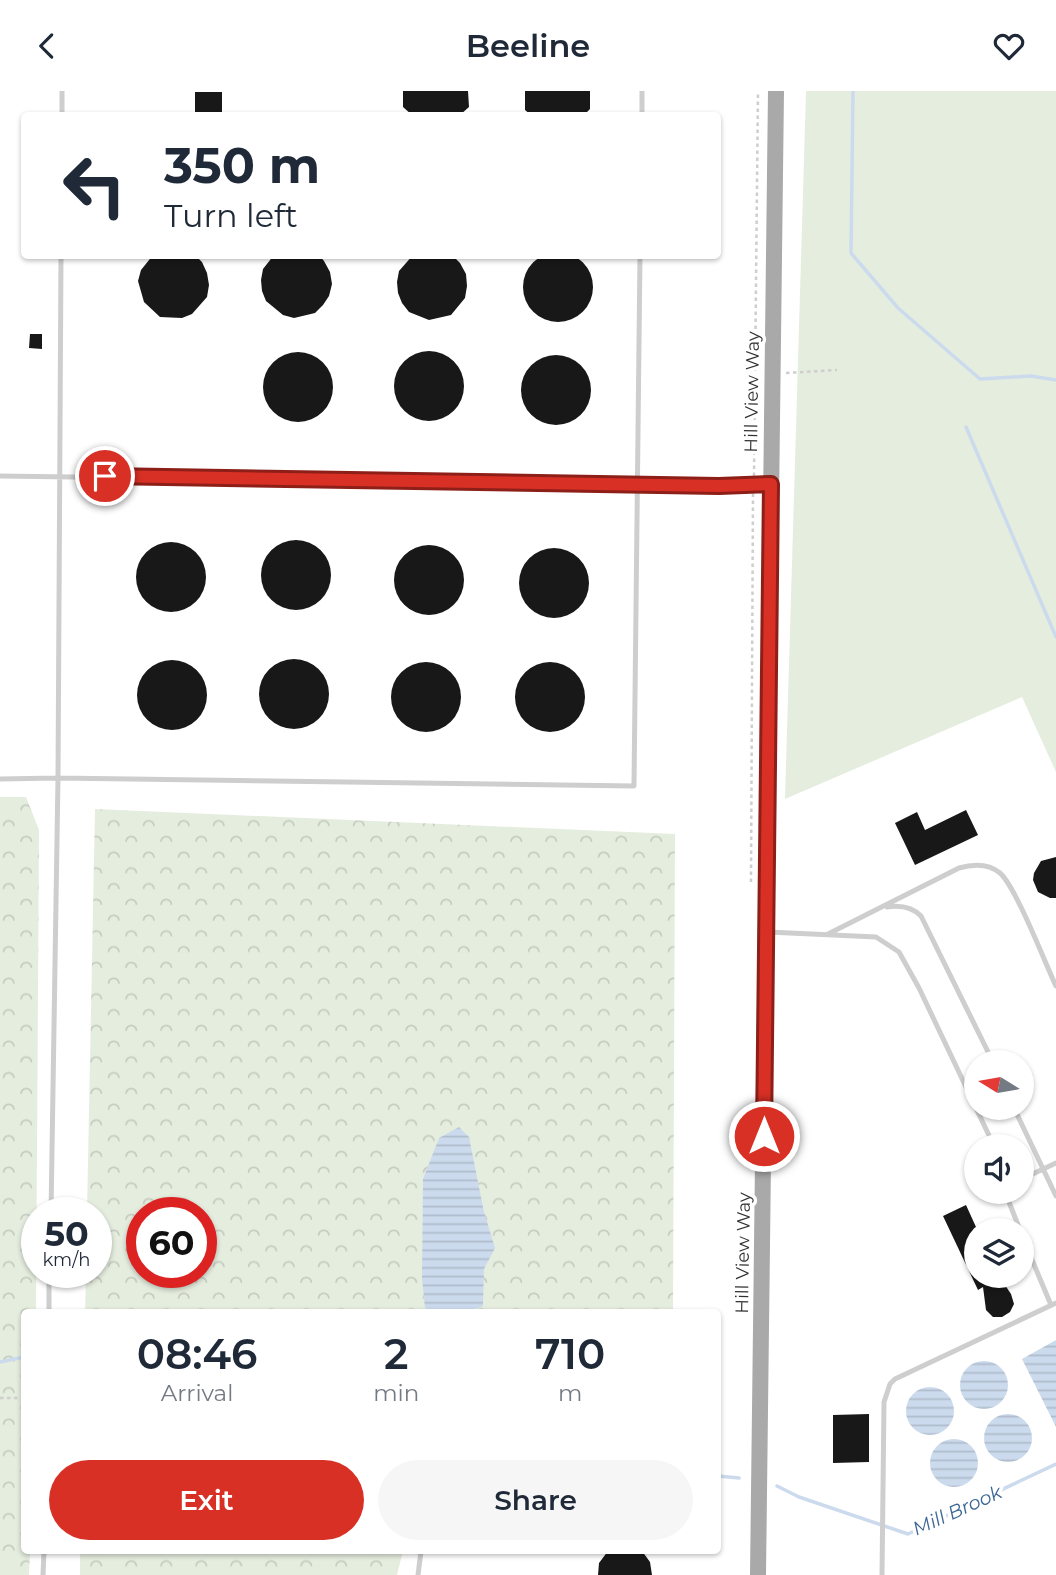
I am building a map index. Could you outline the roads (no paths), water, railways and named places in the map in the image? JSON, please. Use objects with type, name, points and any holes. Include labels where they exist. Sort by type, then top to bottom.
[{"type":"main road","name":"Hill View Way","points":[[758,1575],[776,91]]},
{"type":"lane","points":[[62,91],[62,112]]},
{"type":"lane","points":[[642,91],[642,112]]},
{"type":"lane","points":[[51,1197],[58,778],[61,259]]},
{"type":"lane","points":[[0,779],[634,786],[640,259]]},
{"type":"lane","points":[[0,476],[719,486],[771,484]]},
{"type":"lane","points":[[825,935],[959,869],[971,865],[992,867],[1007,881],[1056,986]]},
{"type":"lane","points":[[881,907],[903,907],[915,910],[921,916],[987,1050]]},
{"type":"lane","points":[[765,932],[876,937],[899,952],[988,1134]]},
{"type":"lane","points":[[1020,1120],[1056,1196]]},
{"type":"lane","points":[[1034,1173],[1056,1163]]},
{"type":"lane","points":[[882,1575],[884,1402],[890,1384],[895,1379],[1053,1304],[1034,1262]]},
{"type":"lane","points":[[49,1309],[50,1288]]},
{"type":"lane","points":[[43,1575],[44,1554]]},
{"type":"lane","points":[[418,1575],[421,1554]]},
{"type":"water","points":[[459,1127],[469,1137],[484,1212],[495,1248],[484,1269],[483,1306],[472,1309],[425,1308],[422,1278],[423,1179],[439,1138]]},
{"type":"water","points":[[1056,1340],[1056,1427],[1022,1359]]},
{"type":"water","points":[[984,1361],[1001,1368],[1008,1385],[1001,1402],[984,1409],[967,1402],[960,1385],[967,1368]]},
{"type":"water","points":[[930,1387],[947,1394],[954,1411],[947,1428],[930,1435],[913,1428],[906,1411],[913,1394]]},
{"type":"water","points":[[1008,1414],[1025,1421],[1032,1438],[1025,1455],[1008,1462],[991,1455],[984,1438],[991,1421]]},
{"type":"water","points":[[954,1439],[971,1446],[978,1463],[971,1480],[954,1487],[937,1480],[930,1463],[937,1446]]},
{"type":"waterway","points":[[853,91],[851,253],[898,308],[980,379],[1031,376],[1056,380]]},
{"type":"waterway","points":[[966,427],[1056,637]]},
{"type":"waterway","name":"Mill Brook","points":[[0,1362],[21,1358]]},
{"type":"waterway","name":"Mill Brook","points":[[777,1486],[799,1497],[908,1534],[1056,1464]]},
{"type":"waterway","name":"Mill Brook","points":[[721,1476],[739,1478]]}]
